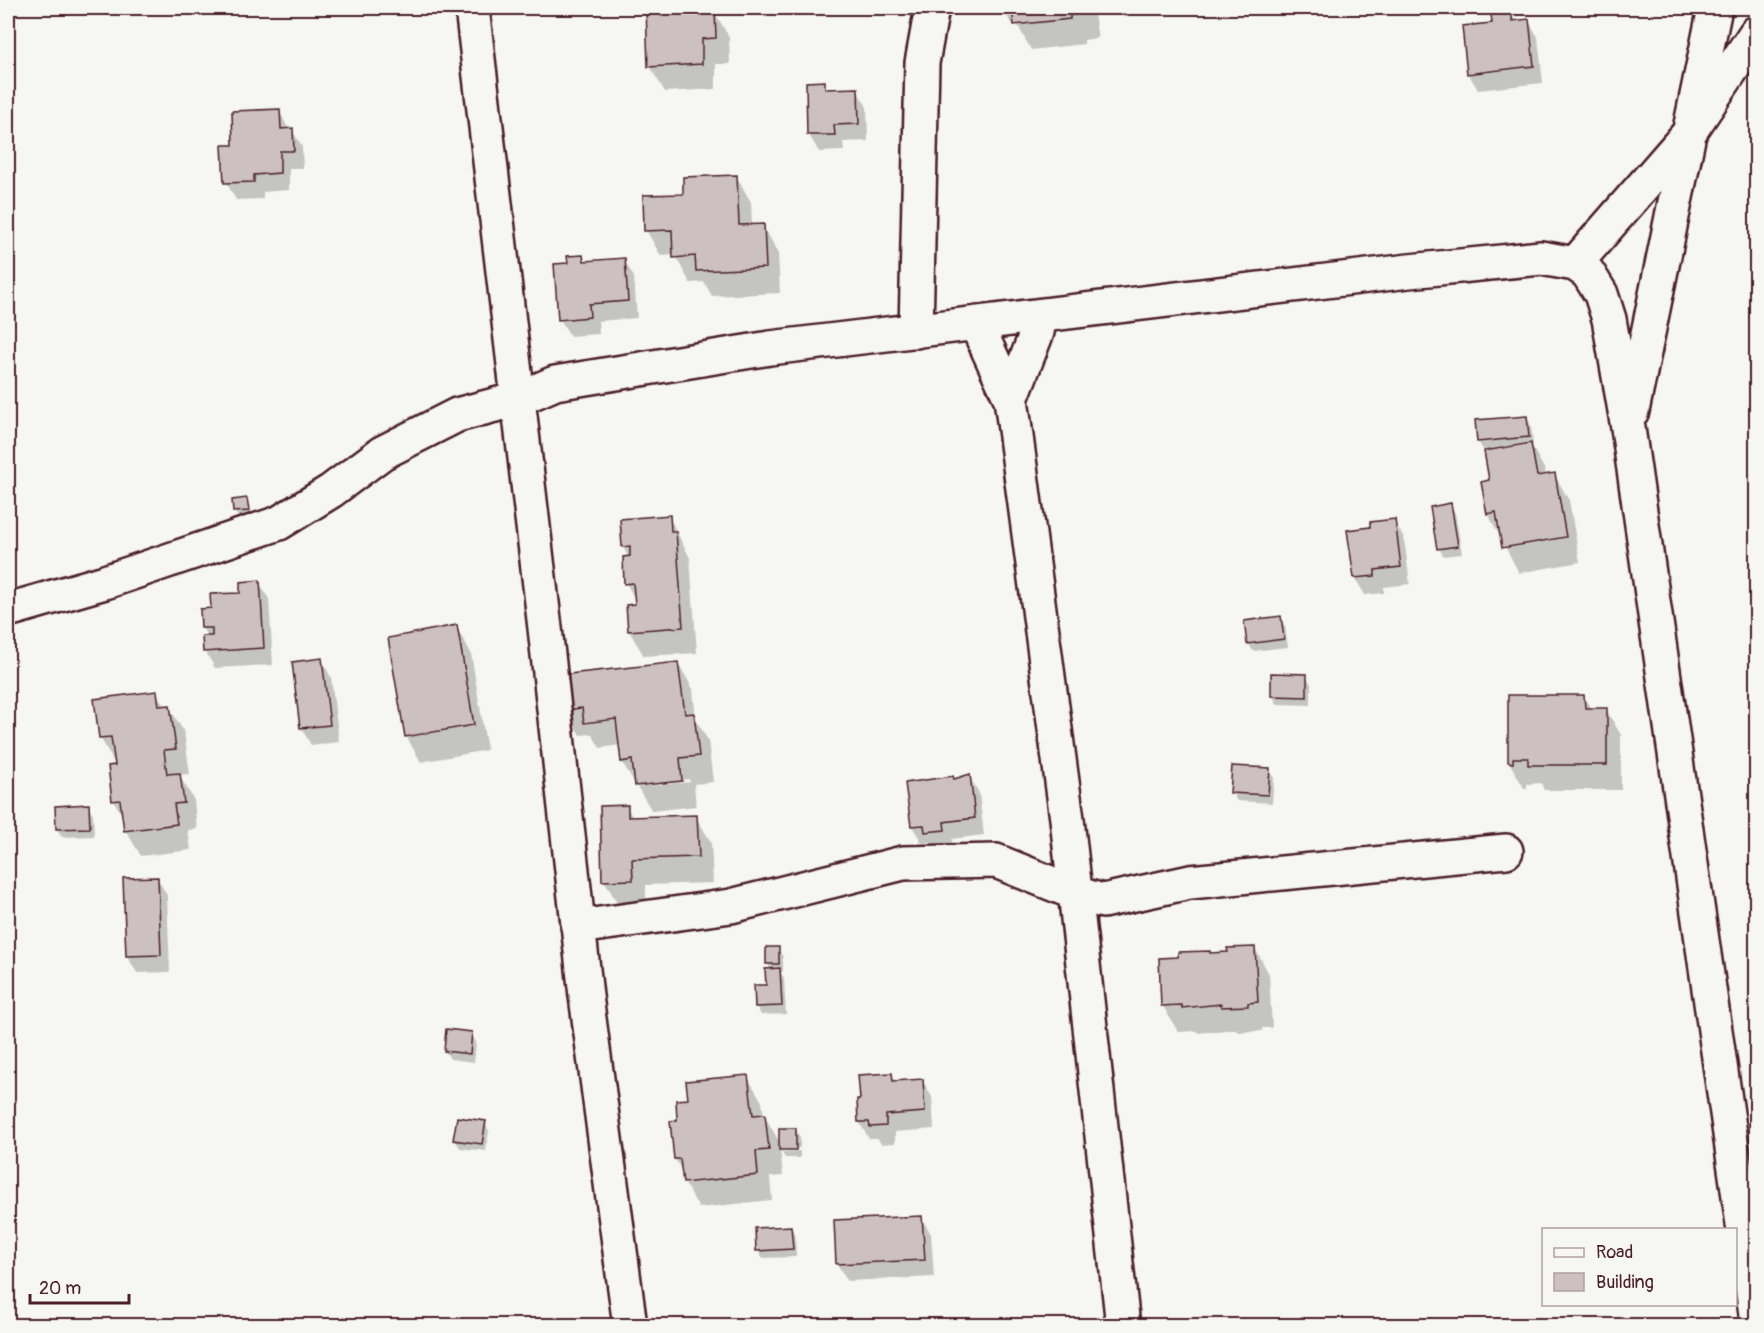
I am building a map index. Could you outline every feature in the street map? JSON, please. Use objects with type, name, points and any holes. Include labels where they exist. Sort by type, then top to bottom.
[{"type":"street","points":[[472,8],[578,927],[630,1326]]},
{"type":"street","points":[[916,331],[922,63],[932,8]]},
{"type":"street","points":[[1628,428],[1715,8]]},
{"type":"street","points":[[1575,264],[1689,133],[1756,33]]},
{"type":"street","points":[[8,610],[105,582],[279,524],[331,491],[382,453],[458,415],[518,399],[555,383],[770,348],[1409,271],[1541,258],[1575,264],[1588,273],[1601,294],[1610,319],[1628,428],[1756,1314]]},
{"type":"street","points":[[1011,399],[1037,332],[1040,316]]},
{"type":"street","points":[[979,323],[980,332],[1011,399],[1075,892],[1123,1326]]},
{"type":"street","points":[[578,927],[730,906],[903,863],[996,861],[1103,901],[1190,882],[1506,851]]},
{"type":"building","points":[[646,8],[715,10],[716,38],[702,39],[702,64],[648,67]]},
{"type":"building","points":[[1012,8],[1084,8],[1084,13],[1070,15],[1070,19],[1014,25]]},
{"type":"building","points":[[1512,11],[1512,21],[1529,19],[1534,66],[1467,74],[1462,26],[1492,23],[1491,14]]},
{"type":"building","points":[[825,81],[825,89],[858,88],[859,124],[834,125],[835,135],[807,135],[806,82]]},
{"type":"building","points":[[280,109],[281,129],[293,128],[294,151],[280,151],[280,173],[254,175],[254,182],[224,183],[222,145],[233,145],[232,111]]},
{"type":"building","points":[[737,175],[739,225],[764,224],[766,268],[696,271],[695,256],[673,258],[672,230],[644,231],[643,195],[683,194],[683,177]]},
{"type":"building","points":[[583,255],[584,261],[625,258],[628,301],[589,304],[590,317],[558,320],[554,264],[568,263],[567,256]]},
{"type":"building","points":[[1527,416],[1529,437],[1477,442],[1475,420]]},
{"type":"building","points":[[1531,443],[1537,476],[1555,473],[1566,537],[1502,548],[1496,512],[1487,514],[1481,482],[1489,480],[1484,451]]},
{"type":"building","points":[[247,498],[249,511],[233,512],[232,500]]},
{"type":"building","points":[[1451,503],[1458,546],[1437,549],[1430,507]]},
{"type":"building","points":[[670,515],[671,531],[676,531],[683,627],[628,631],[626,605],[635,604],[633,583],[624,584],[623,557],[630,556],[630,546],[622,547],[620,519]]},
{"type":"building","points":[[1395,519],[1401,567],[1375,570],[1375,576],[1354,578],[1347,530],[1370,527],[1370,522]]},
{"type":"building","points":[[260,580],[264,648],[203,652],[202,636],[212,636],[212,628],[201,628],[200,609],[211,608],[210,594],[240,593],[240,582]]},
{"type":"building","points":[[1281,616],[1284,639],[1247,644],[1244,621]]},
{"type":"building","points":[[457,625],[474,725],[405,737],[388,638]]},
{"type":"building","points":[[322,658],[330,725],[300,728],[292,662]]},
{"type":"building","points":[[678,662],[685,714],[694,713],[699,756],[680,758],[682,781],[635,786],[632,760],[621,762],[616,719],[584,723],[582,708],[564,710],[560,675]]},
{"type":"building","points":[[1271,673],[1307,674],[1307,697],[1271,696]]},
{"type":"building","points":[[157,691],[159,706],[170,705],[176,749],[164,750],[167,774],[180,773],[184,803],[174,804],[177,824],[124,831],[120,800],[112,801],[108,766],[115,765],[111,737],[99,738],[94,699]]},
{"type":"building","points":[[1508,695],[1584,695],[1585,708],[1607,708],[1607,765],[1528,765],[1528,758],[1513,758],[1513,763],[1508,762]]},
{"type":"building","points":[[1232,766],[1270,768],[1268,795],[1230,793]]},
{"type":"building","points":[[970,774],[975,818],[944,822],[945,830],[925,832],[924,825],[911,826],[905,783],[953,776],[954,779]]},
{"type":"building","points":[[89,804],[90,828],[56,829],[55,806]]},
{"type":"building","points":[[628,805],[628,817],[697,815],[699,857],[632,859],[633,880],[602,881],[600,806]]},
{"type":"building","points":[[158,877],[161,955],[126,956],[123,878]]},
{"type":"building","points":[[766,947],[779,947],[779,964],[766,964]]},
{"type":"building","points":[[1255,947],[1258,1002],[1248,1003],[1248,1006],[1221,1007],[1221,1004],[1182,1008],[1182,1005],[1161,1006],[1159,958],[1178,957],[1178,952],[1228,952],[1227,948]]},
{"type":"building","points":[[780,968],[782,1006],[755,1007],[754,985],[766,985],[765,969]]},
{"type":"building","points":[[446,1029],[472,1032],[470,1054],[444,1051]]},
{"type":"building","points":[[892,1073],[893,1081],[923,1079],[925,1112],[886,1115],[886,1126],[870,1127],[869,1122],[858,1122],[857,1099],[860,1099],[858,1075]]},
{"type":"building","points":[[748,1075],[753,1115],[765,1114],[769,1150],[756,1151],[758,1175],[683,1183],[680,1159],[674,1159],[670,1121],[677,1120],[676,1100],[688,1099],[686,1081]]},
{"type":"building","points":[[457,1117],[486,1121],[482,1144],[453,1140]]},
{"type":"building","points":[[779,1128],[796,1128],[796,1150],[779,1150]]},
{"type":"building","points":[[922,1216],[925,1260],[836,1264],[834,1220]]},
{"type":"building","points":[[791,1226],[793,1249],[756,1251],[755,1228]]}]
